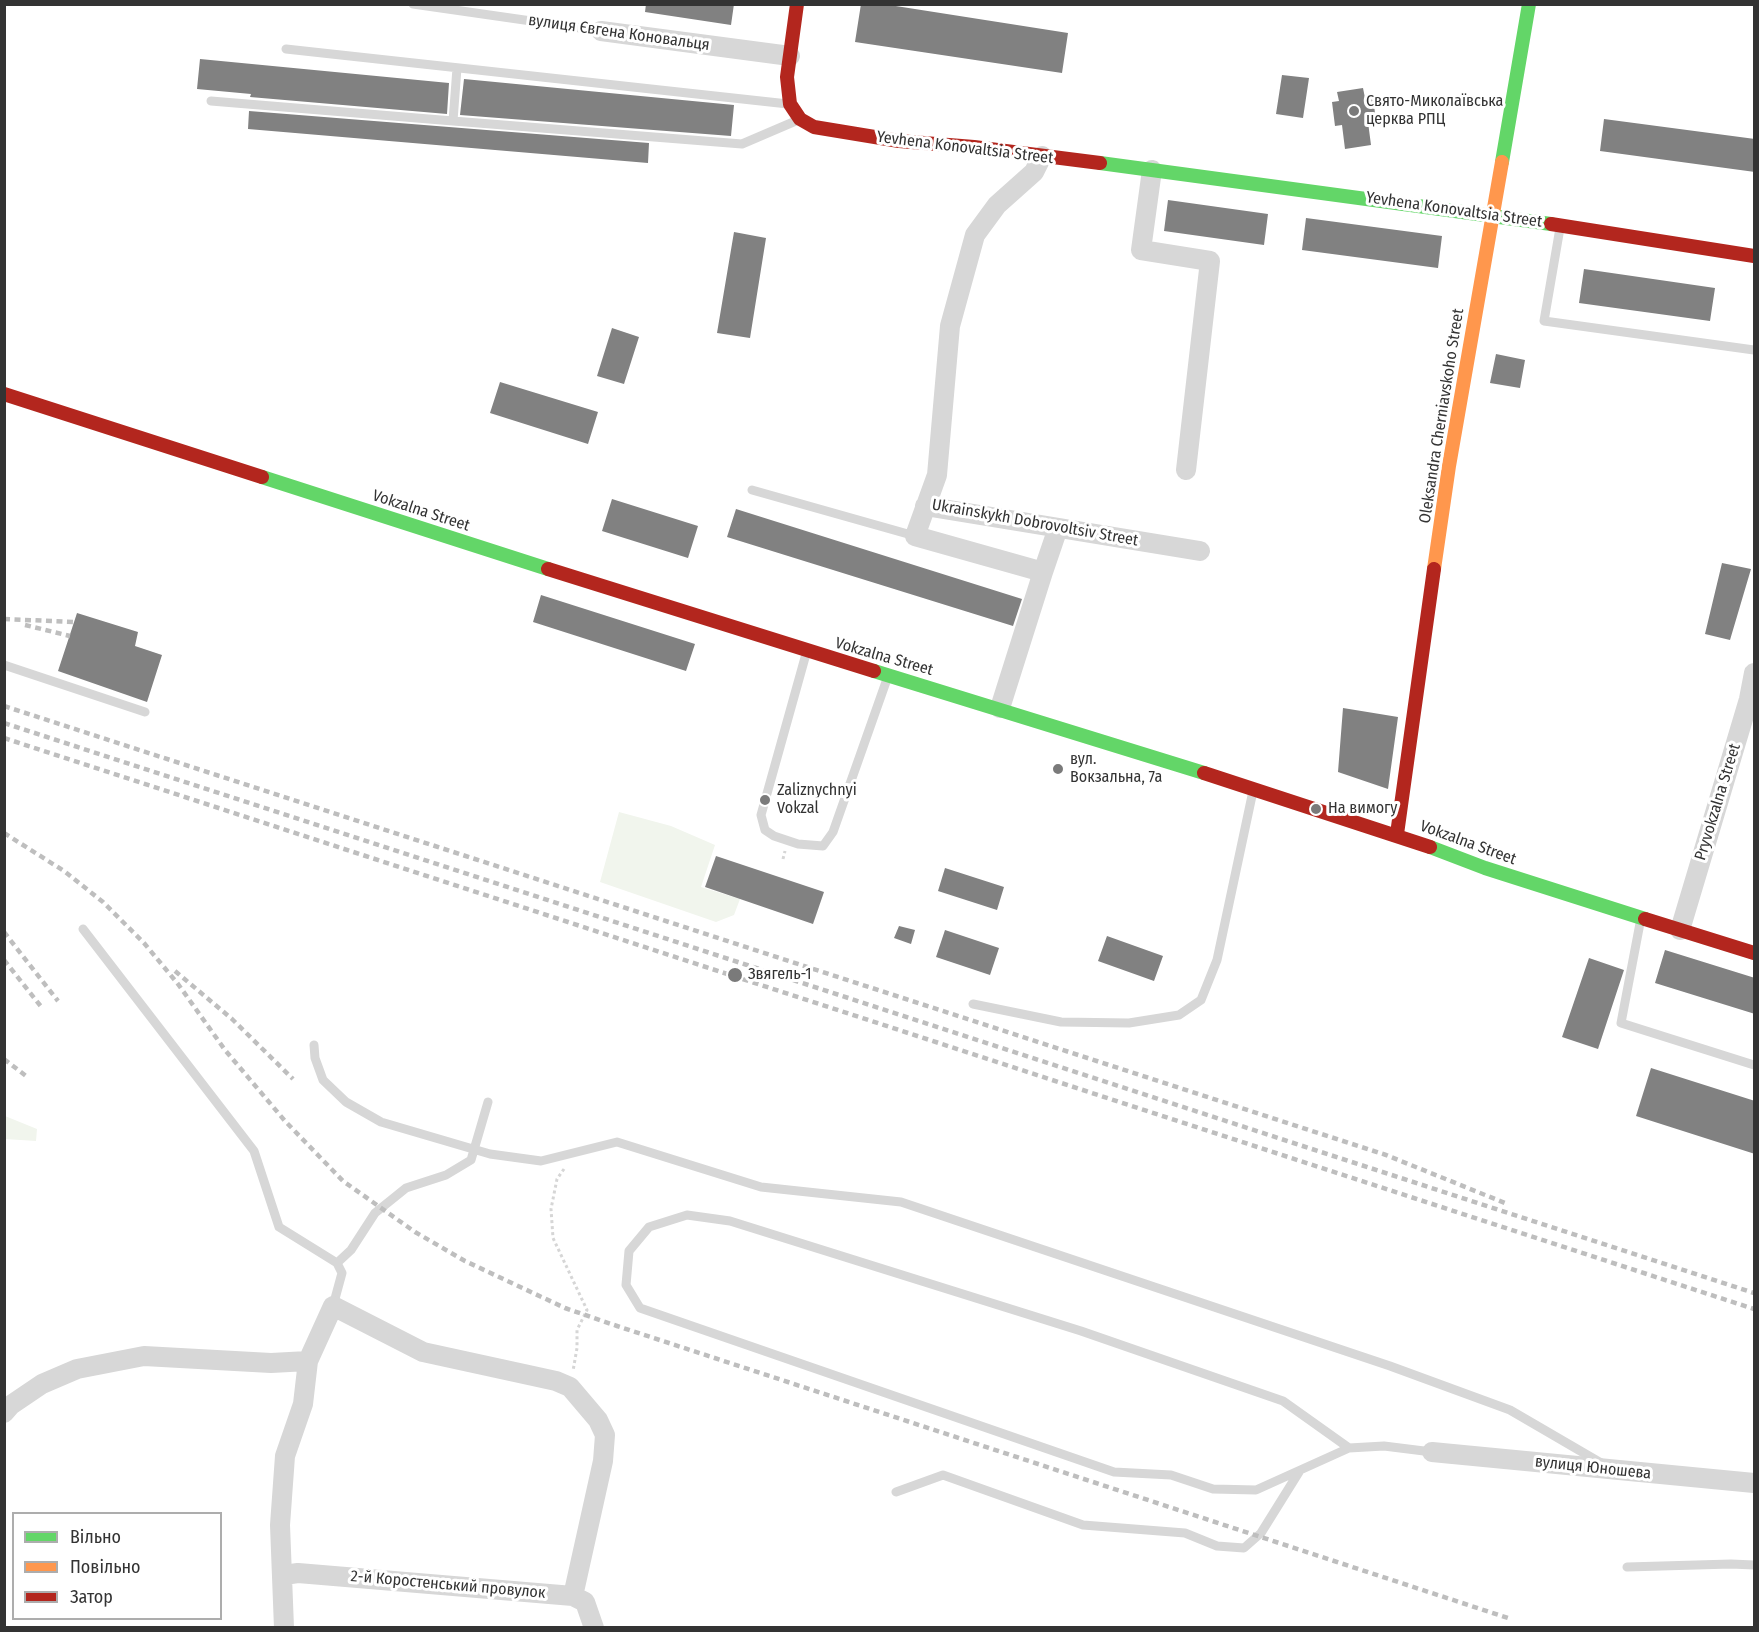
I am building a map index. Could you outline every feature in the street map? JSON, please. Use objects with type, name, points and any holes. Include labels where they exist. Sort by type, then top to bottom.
[{"type":"street","points":[[797,4],[787,77],[790,104],[800,119]]},
{"type":"street","name":"Oleksandra Cherniavskoho Street","points":[[1396,834],[1449,466],[1529,4]]},
{"type":"street","name":"вулиця Євгена Коновальця","points":[[601,31],[790,56]]},
{"type":"street","name":"Yevhena Konovaltsia Street","points":[[800,119],[814,127],[899,141],[1041,156],[1494,215],[1755,256]]},
{"type":"street","name":"Ukrainskykh Dobrovoltsiv Street","points":[[1041,156],[1034,172],[997,206],[975,235],[950,326],[937,475],[924,506],[1200,551]]},
{"type":"street","points":[[1152,171],[1141,250],[1210,261],[1186,470]]},
{"type":"street","name":"Vokzalna Street","points":[[4,394],[807,651],[1000,708],[1396,834],[1485,868],[1755,953]]},
{"type":"street","points":[[924,506],[915,536],[1043,572]]},
{"type":"street","points":[[1000,708],[1058,528]]},
{"type":"street","name":"Pryvokzalna Street","points":[[1680,930],[1755,673]]},
{"type":"street","points":[[284,1628],[284,1575],[280,1525],[285,1456],[303,1404],[308,1361],[333,1306],[423,1352],[570,1387],[598,1420],[605,1435],[603,1461],[573,1596],[585,1602],[594,1628]]},
{"type":"street","points":[[4,1413],[11,1405],[42,1384],[77,1369],[144,1356],[271,1363],[308,1361]]},
{"type":"street","name":"вулиця Юношева","points":[[1432,1452],[1755,1483]]},
{"type":"street","name":"2-й Коростенський провулок","points":[[284,1575],[298,1573],[573,1596]]},
{"type":"lane","name":"вулиця Євгена Коновальця","points":[[413,4],[601,31]]},
{"type":"lane","points":[[286,49],[790,104]]},
{"type":"lane","points":[[453,120],[457,68]]},
{"type":"lane","points":[[211,101],[742,144],[800,119]]},
{"type":"lane","points":[[1561,225],[1544,321],[1755,350]]},
{"type":"lane","points":[[752,490],[915,536]]},
{"type":"lane","points":[[807,651],[761,815],[765,830],[774,836],[798,844],[823,846],[833,832],[888,676]]},
{"type":"lane","points":[[4,665],[145,712]]},
{"type":"lane","points":[[973,1004],[1060,1022],[1129,1023],[1179,1015],[1201,1000],[1217,960],[1254,789]]},
{"type":"lane","points":[[1641,918],[1621,1023],[1755,1065]]},
{"type":"lane","points":[[83,929],[254,1151],[279,1227],[337,1263],[342,1273],[333,1306]]},
{"type":"lane","points":[[314,1045],[315,1058],[323,1080],[346,1102],[381,1122],[474,1149],[541,1161],[616,1142],[760,1187],[901,1202],[1379,1362],[1510,1410],[1614,1470]]},
{"type":"lane","points":[[337,1263],[351,1251],[375,1214],[406,1188],[446,1175],[471,1160],[488,1102]]},
{"type":"lane","points":[[1349,1448],[1283,1401],[1081,1331],[729,1221],[687,1215],[649,1227],[629,1251],[626,1285],[640,1308],[1114,1472],[1171,1475],[1213,1489],[1256,1490],[1299,1473],[1349,1448],[1384,1446],[1432,1452]]},
{"type":"lane","points":[[896,1492],[943,1475],[1083,1525],[1185,1533],[1217,1545],[1244,1548],[1261,1533],[1299,1473]]},
{"type":"lane","points":[[1627,1567],[1731,1563],[1755,1565]]},
{"type":"path","points":[[570,1387],[578,1348],[577,1330],[587,1310],[553,1238],[551,1209],[557,1179],[580,1151]]},
{"type":"shaded area","points":[[619,812],[671,826],[715,845],[701,887],[740,899],[734,915],[716,922],[600,882]]},
{"type":"shaded area","points":[[5,1116],[37,1129],[36,1141],[5,1139]]},
{"type":"building","points":[[646,4],[734,4],[731,25],[645,12]]},
{"type":"building","points":[[861,4],[883,4],[1068,33],[1062,73],[855,42]]},
{"type":"building","points":[[200,59],[449,83],[447,114],[250,97],[251,94],[197,89]]},
{"type":"building","points":[[1282,75],[1309,78],[1303,118],[1276,114]]},
{"type":"building","points":[[464,79],[734,105],[731,136],[460,115]]},
{"type":"building","name":"Свято-Миколаївська церква РПЦ","points":[[1363,88],[1365,98],[1373,97],[1376,121],[1368,122],[1371,145],[1345,149],[1342,125],[1335,126],[1332,102],[1339,101],[1337,92]]},
{"type":"building","points":[[249,111],[649,143],[648,163],[248,129]]},
{"type":"building","points":[[1604,119],[1755,139],[1755,172],[1600,151]]},
{"type":"building","points":[[1168,200],[1268,214],[1264,245],[1164,231]]},
{"type":"building","points":[[1306,218],[1442,236],[1438,268],[1302,250]]},
{"type":"building","points":[[734,232],[766,238],[750,338],[717,333]]},
{"type":"building","points":[[1584,269],[1715,288],[1710,321],[1579,303]]},
{"type":"building","points":[[612,328],[639,337],[624,384],[597,376]]},
{"type":"building","points":[[1496,354],[1525,360],[1520,388],[1490,383]]},
{"type":"building","points":[[500,382],[598,412],[588,444],[490,413]]},
{"type":"building","points":[[612,499],[698,526],[688,558],[602,531]]},
{"type":"building","points":[[736,509],[1022,599],[1013,626],[727,537]]},
{"type":"building","points":[[1722,563],[1751,569],[1730,640],[1705,634]]},
{"type":"building","points":[[541,595],[695,644],[686,671],[533,622]]},
{"type":"building","points":[[77,613],[138,632],[135,646],[162,655],[147,702],[58,671]]},
{"type":"building","points":[[1343,708],[1398,717],[1388,789],[1338,772]]},
{"type":"building","points":[[716,856],[824,892],[813,924],[705,887]]},
{"type":"building","points":[[945,868],[1004,887],[997,910],[938,891]]},
{"type":"building","points":[[899,926],[915,930],[911,944],[894,938]]},
{"type":"building","points":[[945,930],[999,948],[990,975],[936,957]]},
{"type":"building","points":[[1107,936],[1163,956],[1154,981],[1098,961]]},
{"type":"building","points":[[1665,950],[1755,978],[1755,1014],[1655,983]]},
{"type":"building","points":[[1589,958],[1624,970],[1598,1049],[1562,1037]]},
{"type":"building","points":[[1651,1068],[1755,1101],[1755,1154],[1636,1116]]},
{"type":"railway","points":[[4,619],[74,622]]},
{"type":"railway","points":[[25,625],[70,636]]},
{"type":"railway","points":[[4,706],[1386,1155],[1505,1203]]},
{"type":"railway","points":[[4,723],[1754,1293]]},
{"type":"railway","points":[[4,738],[1754,1309]]},
{"type":"railway","points":[[4,833],[64,871],[103,902],[144,943],[178,984],[225,1050],[285,1121],[343,1181],[415,1232],[465,1261],[565,1308],[617,1326],[1511,1619]]},
{"type":"railway","points":[[4,932],[58,1001]]},
{"type":"railway","points":[[4,960],[43,1009]]},
{"type":"railway","points":[[175,971],[232,1019],[293,1079]]},
{"type":"railway","points":[[4,1059],[26,1076]]},
{"type":"traffic: fast","points":[[1502,162],[1529,4]]},
{"type":"traffic: fast","points":[[1100,163],[1551,224]]},
{"type":"traffic: fast","points":[[262,477],[548,569]]},
{"type":"traffic: fast","points":[[874,671],[1204,773]]},
{"type":"traffic: fast","points":[[1430,847],[1485,868],[1645,919]]},
{"type":"traffic: slow","points":[[1434,569],[1449,466],[1502,162]]},
{"type":"traffic: jam","points":[[797,4],[787,77],[790,104],[800,119],[814,127],[899,141],[974,147],[1100,163]]},
{"type":"traffic: jam","points":[[1551,224],[1754,256]]},
{"type":"traffic: jam","points":[[4,394],[262,477]]},
{"type":"traffic: jam","points":[[548,569],[874,671]]},
{"type":"traffic: jam","points":[[1397,834],[1434,569]]},
{"type":"traffic: jam","points":[[1204,773],[1430,847]]},
{"type":"traffic: jam","points":[[1645,919],[1754,953]]},
{"type":"place","name":"Свято-Миколаївська церква РПЦ","points":[[1354,111]]},
{"type":"place","name":"вул. Вокзальна, 7а","points":[[1058,769]]},
{"type":"place","name":"Zaliznychnyi Vokzal","points":[[765,800]]},
{"type":"place","name":"На вимогу","points":[[1316,809]]},
{"type":"place","name":"Звягель-1","points":[[735,975]]}]
